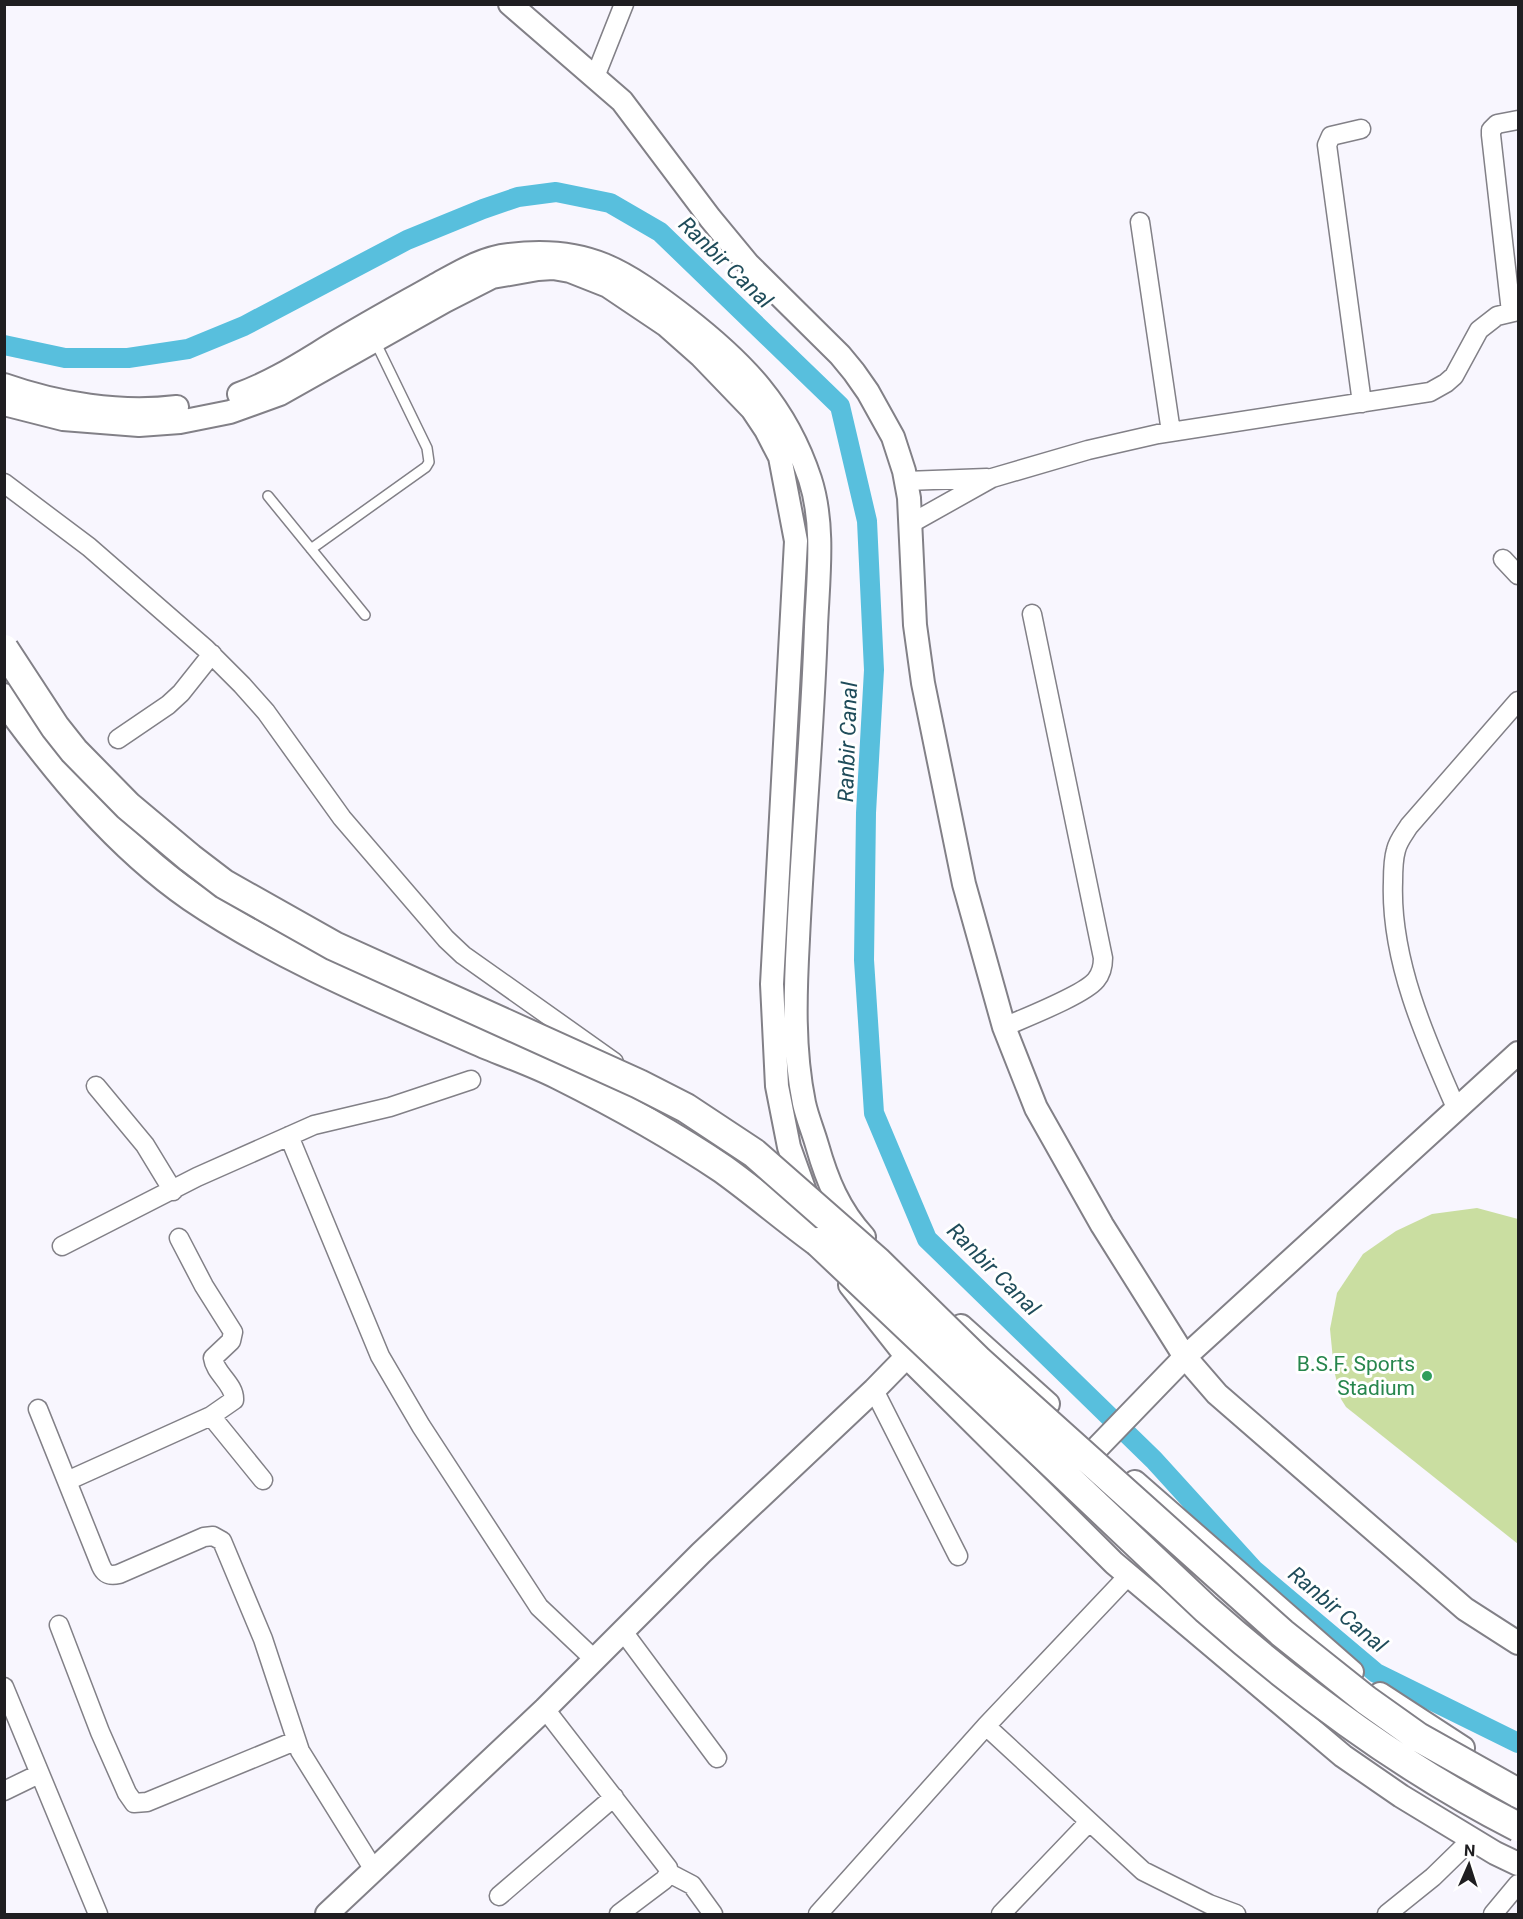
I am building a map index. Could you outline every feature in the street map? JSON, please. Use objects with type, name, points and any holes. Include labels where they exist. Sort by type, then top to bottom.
[{"type":"highway","points":[[4,650],[55,727],[74,751],[128,806],[224,884],[334,946],[639,1084],[686,1108],[754,1153],[877,1261],[980,1362],[1282,1633],[1366,1700],[1418,1737],[1518,1793]]},
{"type":"highway","points":[[4,698],[36,742],[104,819],[146,861],[191,896],[238,926],[305,962],[558,1074],[672,1136],[741,1182],[818,1242],[1256,1654],[1355,1730],[1423,1773],[1518,1827]]},
{"type":"street","points":[[510,4],[622,101],[710,218],[748,264],[840,355],[854,372],[893,437],[906,481],[915,626],[923,683],[964,884],[1004,1027],[1036,1108],[1102,1224],[1185,1357],[1217,1394],[1465,1609],[1518,1643]]},
{"type":"street","points":[[595,77],[624,4]]},
{"type":"street","points":[[910,524],[992,478],[1088,450],[1171,432],[1430,392],[1446,383],[1454,376],[1479,330],[1497,316],[1515,312],[1491,130],[1502,122],[1518,120]]},
{"type":"street","points":[[1361,129],[1336,133],[1331,136],[1327,145],[1362,402]]},
{"type":"street","points":[[1140,222],[1171,432]]},
{"type":"street","points":[[4,385],[46,398],[107,406],[157,408],[211,403],[244,392],[292,370],[372,321],[474,265],[510,255],[543,253],[584,256],[624,274],[716,341],[744,368],[761,386],[790,433],[802,457],[815,499],[819,554],[816,646],[801,866],[795,1024],[804,1104],[820,1155],[831,1188],[847,1218],[862,1236]]},
{"type":"street","points":[[4,404],[63,419],[139,425],[180,422],[230,412],[280,394],[492,277],[538,269],[553,268],[570,271],[608,286],[666,325],[702,356],[752,409],[766,429],[780,457],[791,503],[796,541],[773,933],[773,1012],[777,1086],[789,1147],[827,1248],[858,1296],[906,1356],[1129,1575],[1342,1756],[1401,1796],[1518,1864]]},
{"type":"street","points":[[906,481],[992,478]]},
{"type":"street","points":[[4,483],[89,547],[212,654],[266,712],[342,818],[427,918],[463,955],[641,1082],[804,1189],[862,1236],[1100,1445],[1369,1686],[1501,1773],[1518,1781]]},
{"type":"street","points":[[1503,559],[1518,575]]},
{"type":"street","points":[[1004,1027],[1087,989],[1099,976],[1103,965],[1032,614]]},
{"type":"street","points":[[118,739],[168,705],[181,693],[212,654]]},
{"type":"street","points":[[1457,1110],[1412,1001],[1394,922],[1392,897],[1394,861],[1400,840],[1409,826],[1518,701]]},
{"type":"street","points":[[1100,1445],[1185,1357],[1518,1053]]},
{"type":"street","points":[[62,1246],[197,1177],[324,1121],[390,1107],[471,1080]]},
{"type":"street","points":[[96,1086],[145,1145],[173,1191]]},
{"type":"street","points":[[289,1136],[380,1356],[421,1426],[538,1607],[595,1660]]},
{"type":"street","points":[[67,1481],[211,1416],[234,1400],[233,1392],[214,1365],[213,1358],[231,1341],[233,1332],[178,1238]]},
{"type":"street","points":[[327,1914],[545,1709],[701,1552],[874,1390],[906,1356],[952,1317]]},
{"type":"street","points":[[874,1390],[958,1556]]},
{"type":"street","points":[[38,1409],[106,1574],[112,1576],[119,1574],[204,1538],[213,1536],[222,1541],[263,1639],[295,1741],[374,1870]]},
{"type":"street","points":[[211,1416],[263,1480]]},
{"type":"street","points":[[818,1914],[986,1726],[1129,1575]]},
{"type":"street","points":[[59,1625],[91,1710],[127,1793],[134,1803],[147,1802],[295,1741]]},
{"type":"street","points":[[622,1630],[717,1758]]},
{"type":"street","points":[[4,1687],[11,1719],[39,1774],[98,1914]]},
{"type":"street","points":[[545,1709],[667,1865],[669,1873],[692,1885],[712,1914]]},
{"type":"street","points":[[986,1726],[1143,1871],[1204,1909],[1236,1914]]},
{"type":"street","points":[[4,1791],[39,1774]]},
{"type":"street","points":[[499,1896],[614,1797]]},
{"type":"street","points":[[1001,1914],[1089,1822]]},
{"type":"street","points":[[1387,1914],[1433,1877],[1472,1839]]},
{"type":"street","points":[[621,1914],[664,1880],[669,1873]]},
{"type":"street","points":[[1493,1914],[1518,1884]]},
{"type":"lane","points":[[311,549],[429,462],[427,448],[375,341]]},
{"type":"lane","points":[[268,496],[365,615]]},
{"type":"green space","name":"B.S.F. Sports Stadium","points":[[1477,1208],[1518,1219],[1518,1544],[1346,1407],[1341,1399],[1334,1370],[1330,1329],[1337,1293],[1363,1254],[1396,1231],[1432,1214]]},
{"type":"waterway","name":"Ranbir Canal","points":[[4,345],[65,358],[128,358],[188,349],[244,326],[407,240],[518,197],[556,192],[610,203],[660,232],[840,406],[867,521],[874,670],[866,813],[864,960],[874,1113],[927,1239],[1154,1460],[1254,1570],[1376,1673],[1518,1743]]},
{"type":"place","name":"B.S.F. Sports Stadium","points":[[1427,1376]]}]
